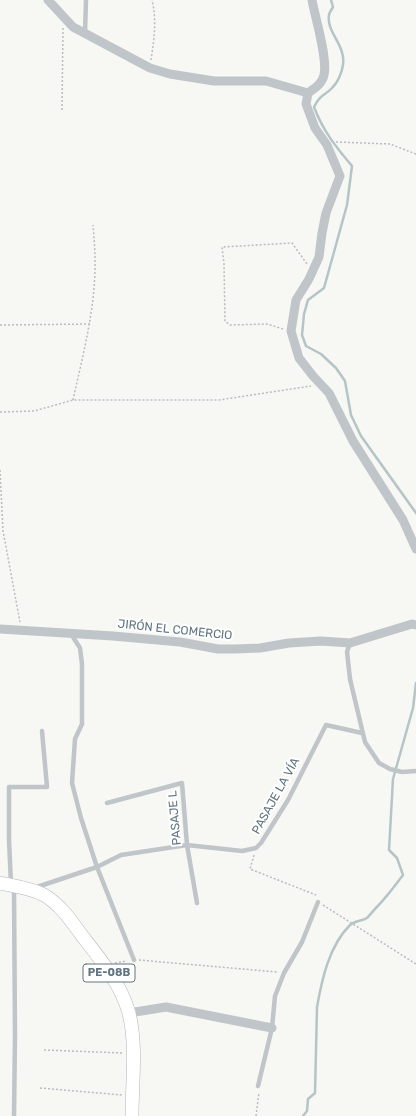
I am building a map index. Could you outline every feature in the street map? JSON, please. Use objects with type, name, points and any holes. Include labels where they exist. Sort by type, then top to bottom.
[{"type":"main road","name":"PE-08B","points":[[9,885],[44,895],[62,909],[104,964],[119,989],[129,1013],[132,1028],[132,1116]]},
{"type":"street","points":[[48,0],[73,27],[150,68],[170,74],[214,81],[266,81],[308,93]]},
{"type":"street","points":[[312,0],[325,60],[324,75],[319,86],[308,93],[306,104],[315,128],[327,145],[340,176],[326,213],[319,258],[296,300],[291,331],[299,358],[328,393],[353,441],[402,520],[416,549]]},
{"type":"street","name":"JIRÓN EL COMERCIO","points":[[0,629],[180,642],[218,649],[260,648],[288,643],[321,641],[350,643],[415,622]]},
{"type":"street","points":[[129,1013],[166,1007],[272,1028]]},
{"type":"lane","points":[[85,33],[86,0]]},
{"type":"lane","points":[[70,633],[80,648],[82,664],[82,724],[75,739],[72,783],[81,818],[97,867],[134,960]]},
{"type":"lane","points":[[350,643],[347,652],[350,679],[365,742],[379,763],[390,769],[402,772],[416,771]]},
{"type":"lane","name":"PASAJE LA VÍA","points":[[28,890],[97,867],[121,855],[187,845],[242,851],[256,848],[261,843],[288,800],[326,725],[362,733]]},
{"type":"lane","points":[[14,1116],[15,1036],[9,885],[9,787],[47,788],[42,731]]},
{"type":"lane","name":"PASAJE L","points":[[107,804],[182,783],[187,845],[197,903]]},
{"type":"lane","points":[[258,1086],[272,1028],[275,996],[284,973],[302,942],[318,902]]},
{"type":"path","points":[[150,68],[155,31],[155,9],[152,0]]},
{"type":"path","points":[[62,14],[62,110]]},
{"type":"path","points":[[336,142],[390,144],[416,154]]},
{"type":"path","points":[[73,400],[90,324],[93,298],[95,260],[93,225]]},
{"type":"path","points":[[291,331],[267,324],[230,325],[225,321],[224,264],[222,247],[292,243],[312,272]]},
{"type":"path","points":[[0,325],[90,324]]},
{"type":"path","points":[[0,412],[34,411],[73,400],[219,400],[321,384]]},
{"type":"path","points":[[0,470],[3,531],[21,630]]},
{"type":"path","points":[[256,848],[250,869],[318,896],[318,902],[416,964]]},
{"type":"path","points":[[104,964],[134,960],[284,973]]},
{"type":"path","points":[[44,1050],[133,1054]]},
{"type":"path","points":[[256,1116],[260,1095],[258,1086]]},
{"type":"path","points":[[40,1088],[132,1096]]},
{"type":"waterway","points":[[331,0],[333,7],[329,14],[330,27],[342,51],[343,65],[341,74],[335,85],[319,99],[314,107],[321,124],[330,138],[352,166],[347,205],[324,288],[308,300],[304,314],[302,335],[306,346],[321,354],[336,368],[345,381],[351,415],[361,436],[416,513]]},
{"type":"waterway","points":[[303,1116],[307,1111],[308,1099],[315,1093],[317,1007],[324,974],[332,953],[343,933],[350,925],[367,918],[403,875],[397,858],[389,850],[393,779],[413,708],[416,683]]}]
